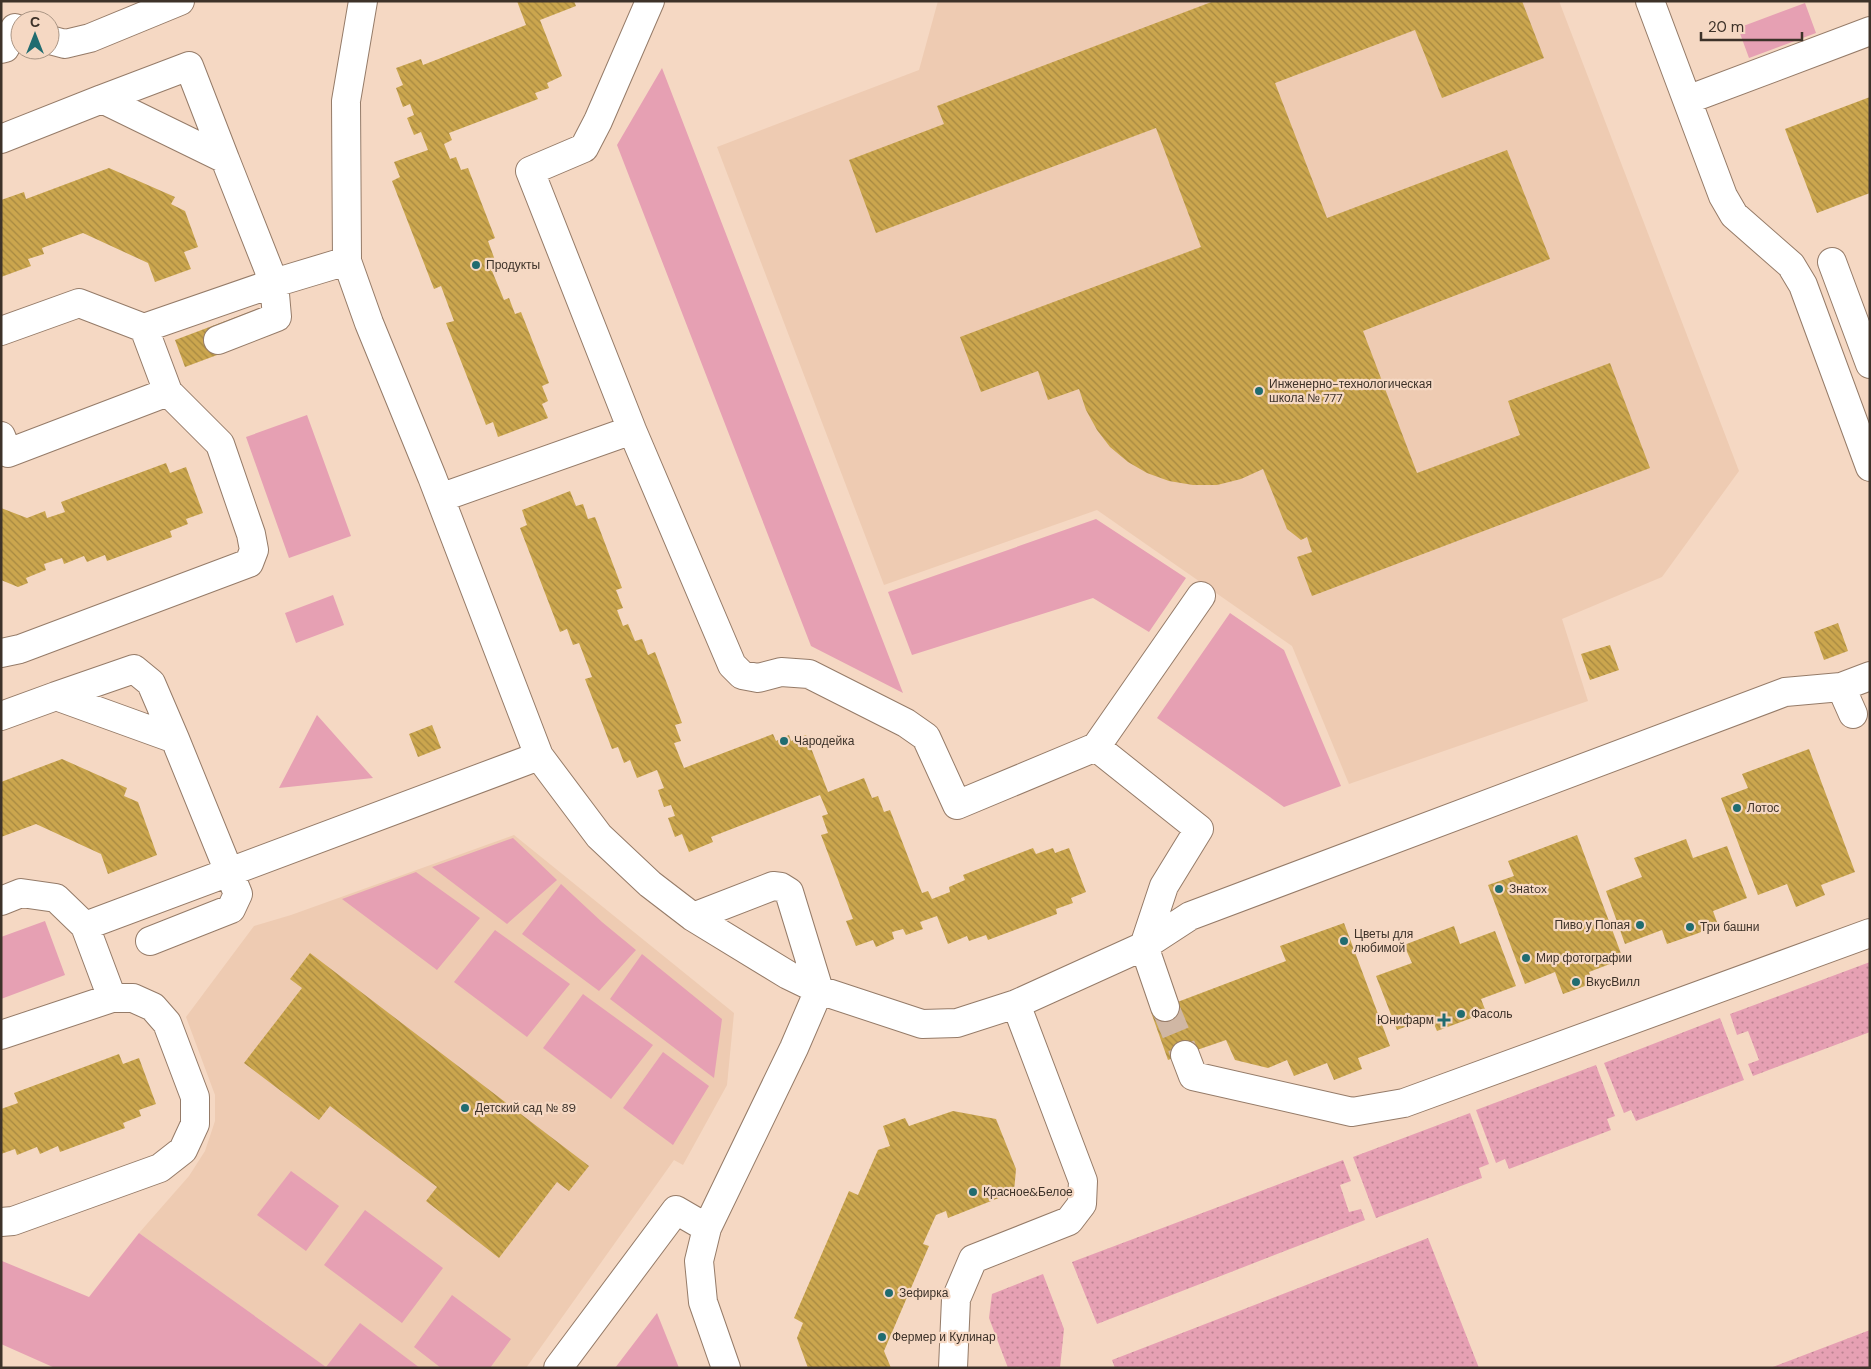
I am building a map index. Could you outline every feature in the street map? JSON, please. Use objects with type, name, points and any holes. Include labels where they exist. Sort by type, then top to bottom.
[{"type":"lane","points":[[60,42],[66,44],[90,38],[180,1]]},
{"type":"lane","points":[[363,1],[346,101],[347,261],[369,323],[440,498],[539,756],[599,836],[650,884],[693,917],[788,975],[819,990],[922,1024],[957,1024],[1016,1004],[1144,946],[1190,916],[1785,692],[1842,687],[1870,676]]},
{"type":"lane","points":[[650,1],[598,121],[584,148],[530,171],[632,430],[732,665],[742,675],[758,678],[781,672],[809,674],[906,722],[926,737],[957,805],[1096,747],[1201,596]]},
{"type":"lane","points":[[1650,1],[1723,196],[1734,214],[1790,265],[1803,285],[1870,467]]},
{"type":"lane","points":[[1687,100],[1870,31]]},
{"type":"lane","points":[[1,139],[189,66],[274,283],[277,317],[218,340]]},
{"type":"lane","points":[[102,99],[225,159]]},
{"type":"lane","points":[[1,332],[79,303],[144,328],[274,283],[347,261]]},
{"type":"lane","points":[[1832,262],[1870,364]]},
{"type":"lane","points":[[1,653],[20,649],[249,563],[254,550],[251,534],[220,444],[168,392],[144,328]]},
{"type":"lane","points":[[1,436],[8,453],[168,392]]},
{"type":"lane","points":[[440,498],[632,430]]},
{"type":"lane","points":[[1,716],[134,669],[151,683],[238,894],[231,910],[150,941]]},
{"type":"lane","points":[[1842,687],[1853,714]]},
{"type":"lane","points":[[56,696],[175,739]]},
{"type":"lane","points":[[1096,747],[1199,829],[1164,886],[1144,946],[1166,1007]]},
{"type":"lane","points":[[85,926],[539,756]]},
{"type":"lane","points":[[693,917],[773,886],[781,887],[789,892],[819,990],[794,1048],[707,1228],[699,1261],[704,1302],[726,1368]]},
{"type":"lane","points":[[1,901],[21,893],[56,898],[85,926],[112,998]]},
{"type":"lane","points":[[1185,1055],[1193,1076],[1352,1112],[1404,1103],[1870,933]]},
{"type":"lane","points":[[1,1035],[112,998],[133,998],[153,1007],[167,1023],[195,1097],[195,1124],[183,1150],[160,1168],[13,1221],[1,1222]]},
{"type":"lane","points":[[953,1368],[956,1299],[973,1259],[1069,1221],[1082,1204],[1082,1181],[1016,1004]]},
{"type":"lane","points":[[558,1368],[676,1210],[707,1228]]},
{"type":"shaded area","name":"Инженерно-технологическая школа № 777","points":[[938,1],[1559,1],[1739,471],[1662,577],[1562,619],[1588,701],[1349,784],[1292,646],[1097,510],[884,585],[717,147],[919,70]]},
{"type":"shaded area","points":[[1805,3],[1816,33],[1749,58],[1738,28]]},
{"type":"shaded area","points":[[662,68],[903,693],[811,646],[617,145]]},
{"type":"shaded area","points":[[307,415],[351,536],[289,558],[246,437]]},
{"type":"shaded area","points":[[1096,519],[1186,578],[1149,632],[1093,598],[912,655],[888,592]]},
{"type":"shaded area","points":[[333,595],[344,625],[296,643],[285,613]]},
{"type":"shaded area","points":[[1230,613],[1284,650],[1341,786],[1284,807],[1157,718]]},
{"type":"shaded area","points":[[317,715],[373,778],[279,788]]},
{"type":"shaded area","name":"Детский сад № 89","points":[[514,835],[734,1013],[727,1085],[683,1165],[674,1160],[526,1368],[327,1368],[139,1233],[189,1176],[205,1151],[215,1121],[215,1095],[186,1017],[254,926],[291,915]]},
{"type":"shaded area","points":[[513,838],[557,880],[507,924],[432,867]]},
{"type":"shaded area","points":[[416,872],[480,918],[437,970],[342,899]]},
{"type":"shaded area","points":[[561,884],[636,950],[599,991],[522,934]]},
{"type":"shaded area","points":[[45,921],[65,975],[1,999],[1,937]]},
{"type":"shaded area","points":[[495,930],[570,984],[527,1037],[454,982]]},
{"type":"shaded area","points":[[642,954],[722,1019],[714,1078],[610,999]]},
{"type":"shaded area","points":[[1870,962],[1870,1032],[1753,1076],[1748,1064],[1759,1060],[1748,1031],[1737,1035],[1730,1014]]},
{"type":"shaded area","points":[[583,994],[653,1045],[611,1099],[543,1048]]},
{"type":"shaded area","points":[[1720,1018],[1744,1080],[1636,1121],[1631,1110],[1624,1113],[1604,1063]]},
{"type":"shaded area","points":[[663,1052],[709,1086],[673,1145],[623,1108]]},
{"type":"shaded area","points":[[1596,1065],[1615,1116],[1607,1119],[1611,1130],[1509,1169],[1505,1159],[1496,1163],[1476,1110]]},
{"type":"shaded area","points":[[1470,1113],[1489,1164],[1479,1168],[1482,1178],[1376,1218],[1353,1157]]},
{"type":"shaded area","points":[[1343,1160],[1351,1181],[1340,1185],[1349,1212],[1361,1209],[1365,1220],[1097,1324],[1072,1262]]},
{"type":"shaded area","points":[[291,1171],[339,1206],[306,1251],[257,1215]]},
{"type":"shaded area","points":[[365,1210],[443,1268],[402,1323],[324,1265]]},
{"type":"shaded area","points":[[139,1233],[326,1367],[360,1323],[420,1368],[55,1368],[1,1344],[2,1261],[89,1297]]},
{"type":"shaded area","points":[[1428,1238],[1479,1368],[1115,1368],[1112,1360]]},
{"type":"shaded area","points":[[1043,1274],[1064,1329],[1060,1368],[1008,1368],[989,1318],[992,1294]]},
{"type":"shaded area","points":[[452,1295],[511,1339],[490,1368],[441,1368],[414,1347]]},
{"type":"shaded area","points":[[657,1313],[679,1368],[615,1368]]},
{"type":"shaded area","points":[[1870,1330],[1870,1368],[1770,1368]]},
{"type":"building","points":[[517,1],[574,1],[576,6],[540,20],[562,76],[547,83],[549,88],[535,93],[538,99],[449,133],[452,140],[444,144],[450,159],[456,157],[461,170],[468,168],[495,238],[488,241],[496,263],[490,266],[504,300],[509,298],[515,314],[521,312],[549,383],[542,386],[548,401],[542,404],[548,418],[498,437],[493,422],[486,425],[446,323],[454,321],[441,286],[434,289],[392,181],[400,177],[394,162],[428,150],[421,132],[414,135],[407,118],[414,115],[410,104],[403,107],[396,88],[403,85],[396,68],[421,59],[423,65],[526,25]]},
{"type":"building","points":[[1214,1],[1522,1],[1544,58],[1442,98],[1415,30],[1275,83],[1327,218],[1507,150],[1550,259],[1363,331],[1417,473],[1520,435],[1508,401],[1610,363],[1650,468],[1312,596],[1297,557],[1312,552],[1307,537],[1301,540],[1287,529],[1263,469],[1241,479],[1217,485],[1193,485],[1169,481],[1147,473],[1128,462],[1110,447],[1097,430],[1086,410],[1079,389],[1048,400],[1038,371],[981,392],[960,337],[1201,247],[1156,128],[876,233],[849,160],[944,124],[937,106]]},
{"type":"building","points":[[1870,97],[1870,193],[1817,213],[1785,129]]},
{"type":"building","points":[[109,168],[175,197],[171,204],[185,211],[198,247],[184,252],[191,269],[155,282],[148,263],[83,233],[42,248],[44,254],[28,259],[31,266],[1,277],[1,200],[24,192],[26,199]]},
{"type":"building","points":[[260,308],[271,335],[185,367],[175,340]]},
{"type":"building","points":[[166,463],[170,473],[186,467],[203,513],[186,519],[188,524],[170,531],[172,537],[107,561],[105,555],[87,562],[84,556],[64,564],[62,558],[44,564],[46,570],[26,578],[28,583],[18,587],[1,580],[1,508],[27,518],[45,511],[47,518],[65,512],[61,502]]},
{"type":"building","points":[[570,491],[576,506],[583,504],[588,519],[595,517],[622,588],[616,590],[623,608],[617,610],[623,626],[628,624],[635,641],[642,639],[648,655],[655,652],[682,723],[675,725],[681,741],[674,743],[684,768],[773,734],[776,741],[789,735],[791,741],[806,735],[828,792],[864,778],[872,798],[878,796],[884,812],[890,810],[922,893],[928,891],[932,899],[950,892],[949,887],[965,880],[963,875],[1033,848],[1036,854],[1053,848],[1055,853],[1069,848],[1086,892],[1071,898],[1073,903],[1056,909],[1057,914],[988,940],[986,935],[969,941],[967,936],[948,944],[937,916],[920,922],[923,929],[906,935],[903,929],[892,932],[894,939],[876,947],[873,940],[856,946],[846,921],[853,919],[821,835],[828,833],[822,816],[828,814],[820,795],[711,837],[713,842],[689,852],[682,834],[675,837],[668,818],[675,816],[671,805],[664,807],[658,790],[664,788],[657,770],[637,778],[630,760],[624,763],[618,747],[612,749],[585,679],[592,677],[579,643],[573,645],[567,629],[560,632],[520,528],[527,525],[522,510]]},
{"type":"building","points":[[1838,623],[1848,651],[1824,660],[1814,632]]},
{"type":"building","points":[[1610,645],[1619,670],[1590,680],[1581,654]]},
{"type":"building","points":[[432,725],[441,748],[418,757],[409,734]]},
{"type":"building","points":[[1809,749],[1855,872],[1821,885],[1825,895],[1796,907],[1787,884],[1758,895],[1721,798],[1748,788],[1742,774]]},
{"type":"building","points":[[62,759],[127,788],[124,796],[138,802],[157,855],[108,874],[101,854],[36,824],[1,837],[1,782]]},
{"type":"building","points":[[1577,835],[1623,959],[1589,972],[1593,983],[1563,994],[1555,972],[1525,984],[1488,885],[1514,876],[1508,861]]},
{"type":"building","points":[[1686,839],[1693,858],[1727,846],[1747,898],[1713,911],[1718,925],[1696,934],[1667,944],[1662,930],[1625,944],[1606,891],[1642,877],[1634,858]]},
{"type":"building","points":[[1344,923],[1390,1046],[1358,1058],[1362,1069],[1334,1080],[1327,1063],[1294,1076],[1287,1060],[1268,1068],[1235,1060],[1226,1040],[1168,1060],[1151,1012],[1286,961],[1280,946]]},
{"type":"building","points":[[1454,926],[1460,944],[1495,931],[1516,986],[1481,999],[1486,1012],[1437,1031],[1431,1017],[1397,1030],[1376,976],[1412,963],[1404,945]]},
{"type":"building","points":[[310,953],[589,1166],[569,1191],[557,1182],[499,1258],[426,1201],[437,1187],[330,1106],[319,1120],[244,1063],[302,988],[290,979]]},
{"type":"building","points":[[119,1054],[123,1064],[139,1058],[156,1104],[139,1110],[141,1116],[123,1123],[125,1128],[60,1152],[58,1146],[40,1154],[37,1147],[17,1155],[15,1149],[1,1154],[1,1109],[18,1103],[14,1093]]},
{"type":"building","points":[[953,1111],[996,1119],[1016,1169],[1014,1192],[948,1218],[946,1211],[936,1215],[923,1244],[929,1246],[884,1351],[891,1368],[808,1368],[797,1338],[803,1323],[794,1318],[849,1191],[858,1195],[878,1150],[890,1146],[883,1126],[905,1118],[909,1126]]},
{"type":"tunnel","points":[[1165,1007],[1185,1055]]},
{"type":"place","name":"Продукты","points":[[476,265]]},
{"type":"place","name":"Инженерно-технологическая школа № 777","points":[[1259,391]]},
{"type":"place","name":"Чародейка","points":[[784,741]]},
{"type":"place","name":"Лотос","points":[[1737,808]]},
{"type":"place","name":"Знаtox","points":[[1499,889]]},
{"type":"place","name":"Пиво у Попая","points":[[1640,925]]},
{"type":"place","name":"Три башни","points":[[1690,927]]},
{"type":"place","name":"Цветы для любимой","points":[[1344,941]]},
{"type":"place","name":"Мир фотографии","points":[[1526,958]]},
{"type":"place","name":"ВкусВилл","points":[[1576,982]]},
{"type":"place","name":"Фасоль","points":[[1461,1014]]},
{"type":"place","name":"Юнифарм","points":[[1444,1020]]},
{"type":"place","name":"Детский сад № 89","points":[[465,1108]]},
{"type":"place","name":"Красное&Белое","points":[[973,1192]]},
{"type":"place","name":"Зефирка","points":[[889,1293]]},
{"type":"place","name":"Фермер и Кулинар","points":[[882,1337]]}]
